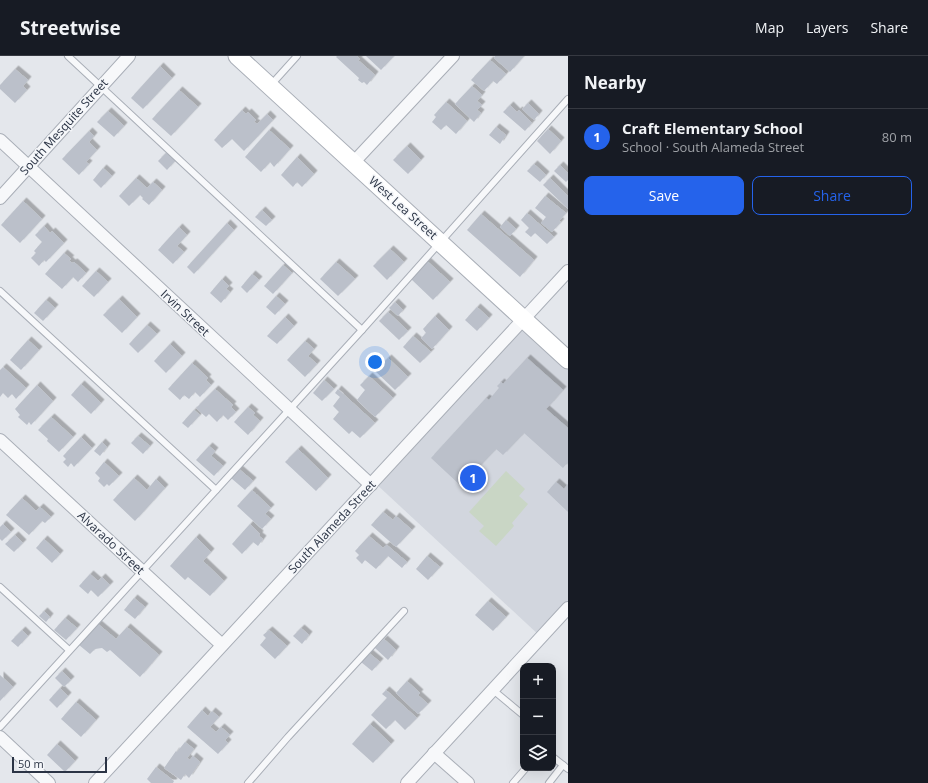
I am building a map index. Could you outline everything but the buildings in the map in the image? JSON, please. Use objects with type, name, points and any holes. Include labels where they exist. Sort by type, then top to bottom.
[{"type":"main road","name":"West Lea Street","points":[[237,56],[568,360]]},
{"type":"street","name":"South Mesquite Street","points":[[0,198],[129,56]]},
{"type":"street","points":[[353,163],[453,56]]},
{"type":"street","name":"Irvin Street","points":[[0,140],[371,486]]},
{"type":"street","name":"South Alameda Street","points":[[95,783],[568,271]]},
{"type":"street","name":"Alvarado Street","points":[[0,440],[222,645]]},
{"type":"street","points":[[407,783],[568,608]]},
{"type":"street","points":[[0,737],[49,783]]},
{"type":"street","points":[[434,753],[468,783]]},
{"type":"lane","points":[[68,56],[362,330]]},
{"type":"lane","points":[[270,86],[297,56]]},
{"type":"lane","points":[[0,726],[362,330],[568,99]]},
{"type":"lane","points":[[0,291],[216,490]]},
{"type":"lane","points":[[0,587],[69,650]]},
{"type":"lane","points":[[248,783],[288,737],[404,611]]},
{"type":"lane","points":[[493,690],[520,712]]},
{"type":"lane","points":[[549,783],[565,767],[556,759]]},
{"type":"lane","points":[[513,783],[523,771]]},
{"type":"shaded area","points":[[524,319],[568,360],[568,608],[541,637],[374,482]]},
{"type":"green space","points":[[506,471],[525,489],[519,496],[528,504],[512,523],[514,526],[496,546],[479,531],[484,526],[469,512]]},
{"type":"place","name":"Craft Elementary School","points":[[473,478]]}]
